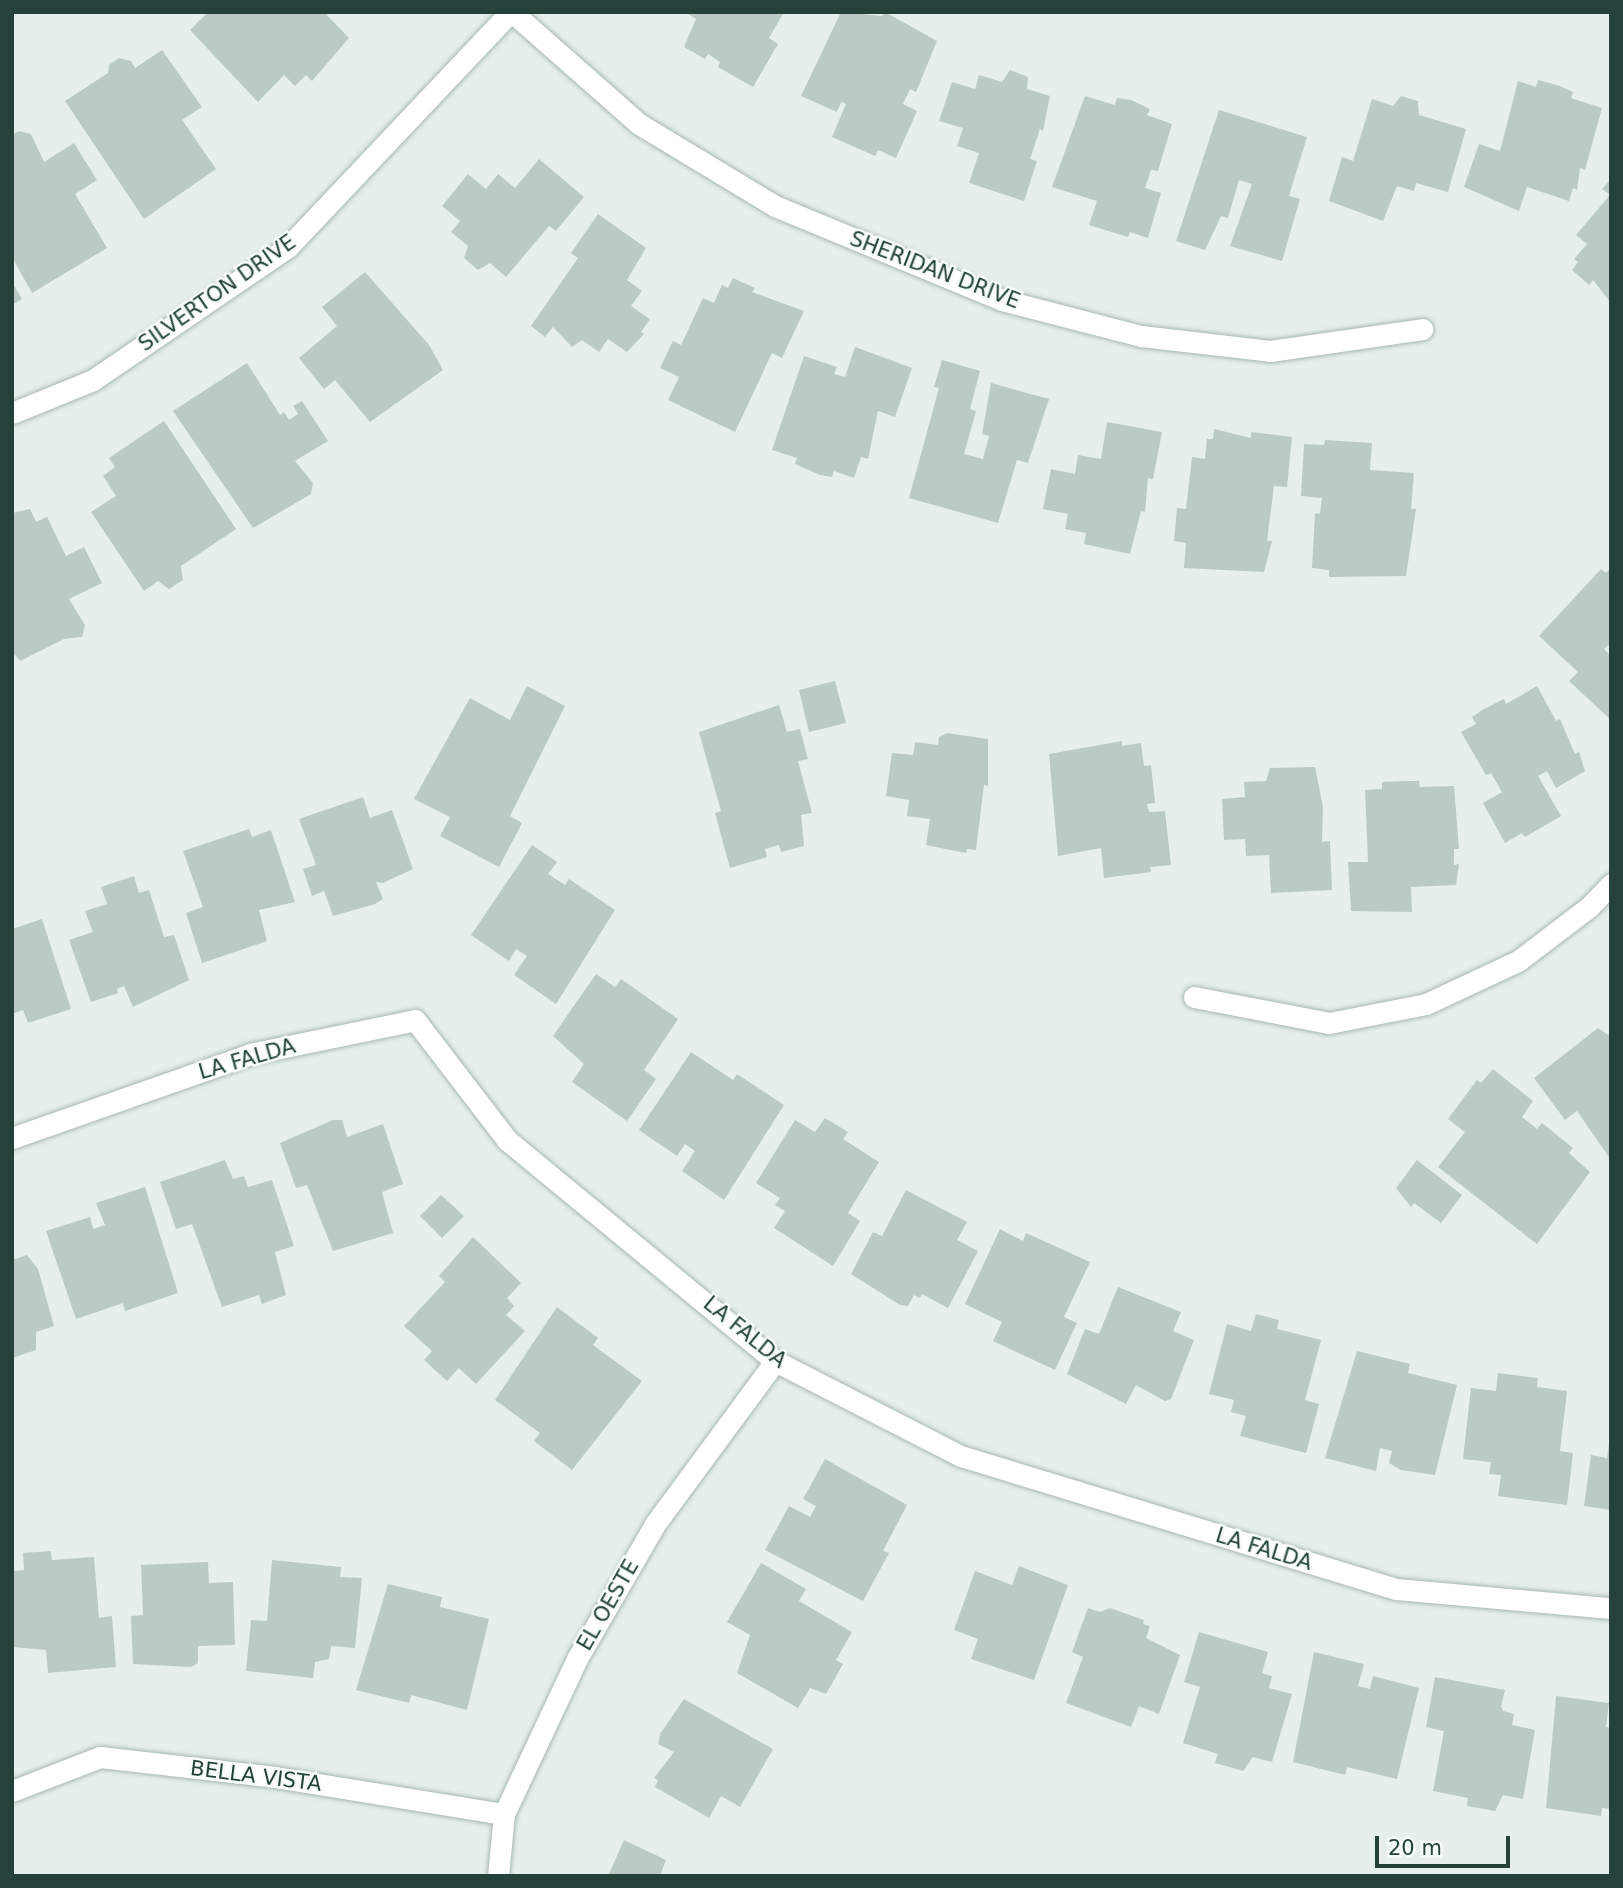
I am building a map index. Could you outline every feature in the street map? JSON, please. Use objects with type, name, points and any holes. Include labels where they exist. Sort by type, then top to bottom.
[{"type":"street","name":"SHERIDAN DRIVE","points":[[511,12],[639,124],[775,206],[1002,300],[1141,336],[1270,351],[1422,329]]},
{"type":"street","name":"SILVERTON DRIVE","points":[[12,413],[93,380],[288,247],[511,12]]},
{"type":"street","points":[[1194,997],[1329,1023],[1426,1004],[1518,961],[1589,907],[1611,884]]},
{"type":"street","name":"LA FALDA","points":[[12,1138],[250,1054],[415,1020],[508,1140],[775,1361],[961,1456],[1396,1589],[1611,1608]]},
{"type":"street","name":"EL OESTE","points":[[498,1876],[504,1814],[578,1657],[655,1524],[775,1361]]},
{"type":"street","name":"BELLA VISTA","points":[[12,1791],[100,1758],[275,1777],[504,1814]]},
{"type":"building","points":[[208,12],[324,12],[349,38],[312,81],[306,75],[295,86],[284,75],[258,102],[190,30]]},
{"type":"building","points":[[685,12],[784,12],[769,38],[778,44],[753,87],[718,67],[720,62],[708,54],[705,59],[684,47],[696,19]]},
{"type":"building","points":[[841,12],[882,16],[885,12],[937,41],[916,92],[910,89],[903,104],[917,111],[896,158],[878,150],[875,156],[832,137],[846,104],[841,102],[837,112],[801,96]]},
{"type":"building","points":[[162,50],[202,107],[182,120],[216,169],[144,219],[65,101],[108,73],[109,65],[119,58],[131,61],[135,68]]},
{"type":"building","points":[[1010,70],[1028,77],[1027,89],[1050,96],[1043,131],[1040,129],[1030,159],[1037,161],[1024,201],[969,183],[979,153],[957,146],[963,128],[939,121],[952,82],[975,89],[979,75],[1002,82]]},
{"type":"building","points":[[1538,80],[1560,86],[1573,92],[1571,98],[1602,108],[1585,170],[1580,168],[1577,190],[1573,188],[1569,201],[1527,187],[1519,211],[1464,187],[1479,144],[1500,151],[1518,81],[1536,87]]},
{"type":"building","points":[[1085,96],[1115,105],[1117,98],[1131,100],[1150,109],[1147,115],[1172,124],[1158,171],[1151,170],[1145,188],[1161,193],[1148,238],[1130,232],[1128,237],[1089,225],[1097,201],[1052,187]]},
{"type":"building","points":[[1401,96],[1418,101],[1419,115],[1466,129],[1448,192],[1416,183],[1414,191],[1397,186],[1383,221],[1329,201],[1342,157],[1353,161],[1372,99],[1393,106]]},
{"type":"building","points":[[1219,110],[1307,137],[1289,196],[1300,199],[1282,261],[1230,246],[1252,184],[1239,180],[1228,218],[1221,216],[1205,250],[1176,241]]},
{"type":"building","points":[[19,131],[31,134],[44,162],[74,143],[97,180],[75,194],[107,248],[32,293],[12,257],[12,135]]},
{"type":"building","points":[[539,159],[584,197],[556,231],[549,226],[506,277],[490,263],[478,270],[464,258],[468,246],[451,232],[460,221],[442,206],[468,174],[486,189],[498,174],[515,188]]},
{"type":"building","points":[[1611,179],[1611,303],[1593,280],[1589,285],[1572,270],[1578,262],[1574,259],[1587,244],[1576,235],[1610,195],[1602,189]]},
{"type":"building","points":[[598,214],[646,248],[627,280],[642,291],[631,306],[650,319],[641,332],[644,334],[627,352],[608,339],[599,352],[582,340],[572,347],[553,327],[545,337],[531,326],[578,258],[571,253]]},
{"type":"building","points":[[365,272],[429,345],[443,370],[370,422],[335,380],[324,389],[299,358],[337,326],[322,307]]},
{"type":"building","points":[[733,278],[755,288],[752,292],[804,311],[782,358],[772,353],[735,432],[668,400],[679,377],[660,368],[673,341],[681,345],[703,298],[714,303],[722,285],[728,288]]},
{"type":"building","points":[[12,282],[22,299],[12,305]]},
{"type":"building","points":[[855,347],[912,368],[895,417],[878,411],[868,459],[861,457],[854,478],[834,471],[832,477],[820,475],[795,464],[797,458],[772,450],[804,356],[837,367],[834,374],[845,377]]},
{"type":"building","points":[[942,360],[980,371],[970,409],[976,411],[964,454],[983,459],[989,436],[982,434],[991,383],[1049,399],[1028,463],[1017,460],[998,523],[909,498],[939,388],[934,387]]},
{"type":"building","points":[[247,363],[280,415],[284,412],[289,420],[298,414],[293,406],[302,401],[328,441],[295,461],[313,483],[311,494],[253,528],[173,411]]},
{"type":"building","points":[[164,421],[236,529],[181,566],[183,580],[169,589],[158,581],[144,591],[91,512],[116,496],[103,476],[115,467],[109,458]]},
{"type":"building","points":[[1107,422],[1162,432],[1153,479],[1148,478],[1145,512],[1141,511],[1130,554],[1084,544],[1086,533],[1065,529],[1068,514],[1043,509],[1051,469],[1075,474],[1078,455],[1101,459]]},
{"type":"building","points":[[1214,429],[1251,438],[1251,432],[1292,437],[1287,487],[1274,486],[1267,541],[1272,541],[1264,572],[1184,568],[1186,543],[1174,541],[1177,508],[1186,509],[1192,457],[1205,459],[1207,439],[1213,439]]},
{"type":"building","points":[[1325,440],[1372,443],[1370,470],[1414,473],[1411,509],[1416,509],[1406,576],[1329,577],[1329,570],[1312,568],[1315,513],[1320,514],[1322,498],[1301,496],[1304,444],[1324,445]]},
{"type":"building","points":[[30,509],[36,522],[47,517],[66,556],[84,547],[102,583],[69,599],[85,625],[82,637],[64,639],[20,661],[12,651],[12,513]]},
{"type":"building","points":[[1611,568],[1611,643],[1604,649],[1611,656],[1611,720],[1569,681],[1578,672],[1539,636],[1601,569],[1606,573]]},
{"type":"building","points":[[835,681],[846,723],[809,732],[799,690]]},
{"type":"building","points":[[527,686],[565,706],[510,816],[522,823],[499,867],[440,836],[450,817],[414,799],[470,698],[510,720]]},
{"type":"building","points":[[1537,686],[1556,721],[1560,719],[1575,754],[1579,752],[1585,771],[1556,788],[1547,771],[1538,776],[1561,816],[1525,837],[1522,833],[1505,843],[1483,803],[1502,792],[1491,773],[1486,775],[1461,732],[1476,724],[1472,717],[1484,709],[1504,699],[1506,704]]},
{"type":"building","points":[[779,705],[787,732],[800,729],[808,759],[798,761],[812,813],[801,815],[804,846],[781,852],[779,845],[765,849],[767,857],[730,868],[715,813],[721,811],[699,732]]},
{"type":"building","points":[[947,733],[988,739],[988,786],[984,785],[976,850],[967,849],[966,853],[926,845],[930,819],[907,816],[909,800],[886,796],[892,753],[913,755],[915,742],[938,745],[939,737]]},
{"type":"building","points":[[1122,741],[1122,746],[1141,743],[1144,766],[1151,765],[1155,803],[1147,804],[1149,812],[1165,811],[1171,865],[1150,867],[1151,872],[1104,878],[1101,848],[1058,856],[1049,754]]},
{"type":"building","points":[[1315,767],[1323,807],[1322,842],[1330,841],[1332,890],[1271,893],[1269,855],[1246,856],[1245,839],[1224,840],[1222,799],[1245,797],[1244,782],[1266,781],[1270,768]]},
{"type":"building","points":[[1419,781],[1420,787],[1454,786],[1459,849],[1454,849],[1454,865],[1459,864],[1456,885],[1411,887],[1412,912],[1351,911],[1348,862],[1368,862],[1365,790],[1382,789],[1382,782]]},
{"type":"building","points":[[363,797],[370,818],[392,810],[413,869],[383,883],[376,882],[383,899],[375,904],[333,916],[324,891],[312,896],[303,869],[316,865],[299,819]]},
{"type":"building","points":[[249,829],[252,837],[271,830],[295,902],[259,910],[267,941],[202,963],[186,913],[203,907],[183,851]]},
{"type":"building","points":[[532,845],[557,862],[548,874],[565,885],[569,879],[615,910],[556,1004],[514,975],[527,956],[516,949],[509,961],[471,935]]},
{"type":"building","points":[[134,876],[139,893],[149,890],[164,937],[174,935],[189,980],[133,1007],[124,986],[117,989],[118,993],[91,1002],[69,940],[93,932],[85,911],[107,904],[101,887]]},
{"type":"building","points":[[42,919],[71,1009],[28,1023],[23,1010],[12,1014],[12,929]]},
{"type":"building","points":[[596,974],[615,987],[621,979],[678,1019],[644,1070],[656,1079],[627,1121],[572,1082],[584,1064],[553,1036]]},
{"type":"building","points":[[1598,1028],[1611,1037],[1611,1160],[1577,1111],[1565,1120],[1534,1078]]},
{"type":"building","points":[[691,1052],[733,1080],[737,1074],[784,1105],[724,1200],[682,1171],[695,1151],[685,1144],[677,1156],[639,1130]]},
{"type":"building","points":[[1493,1069],[1533,1101],[1522,1117],[1537,1129],[1542,1123],[1573,1148],[1569,1153],[1590,1172],[1537,1244],[1438,1167],[1465,1132],[1448,1119],[1477,1080],[1481,1083]]},
{"type":"building","points":[[825,1118],[848,1132],[843,1139],[879,1162],[848,1213],[860,1221],[833,1266],[774,1228],[785,1211],[775,1205],[780,1198],[756,1183],[795,1120],[815,1132]]},
{"type":"building","points":[[333,1120],[342,1120],[347,1137],[383,1124],[403,1184],[382,1192],[393,1233],[333,1251],[307,1185],[296,1188],[280,1143]]},
{"type":"building","points":[[225,1160],[233,1179],[244,1176],[248,1187],[272,1180],[294,1246],[275,1252],[286,1295],[262,1304],[259,1295],[222,1307],[192,1224],[176,1229],[160,1182]]},
{"type":"building","points":[[1417,1160],[1462,1195],[1441,1223],[1414,1203],[1411,1207],[1396,1188]]},
{"type":"building","points":[[145,1187],[178,1293],[125,1311],[123,1303],[76,1319],[46,1231],[90,1217],[93,1229],[105,1225],[96,1203]]},
{"type":"building","points":[[906,1190],[967,1222],[957,1240],[978,1251],[948,1308],[922,1294],[920,1298],[914,1295],[908,1306],[900,1305],[851,1274],[873,1232],[882,1236]]},
{"type":"building","points":[[441,1195],[464,1216],[442,1238],[420,1216]]},
{"type":"building","points":[[1000,1229],[1023,1241],[1026,1233],[1090,1262],[1064,1317],[1077,1323],[1055,1370],[993,1341],[1002,1322],[965,1304]]},
{"type":"building","points":[[473,1237],[521,1283],[507,1298],[514,1306],[506,1315],[525,1331],[476,1384],[459,1368],[447,1381],[424,1360],[432,1351],[404,1326],[445,1282],[439,1276]]},
{"type":"building","points":[[27,1255],[38,1269],[54,1326],[36,1332],[36,1350],[12,1358],[12,1260]]},
{"type":"building","points":[[1118,1287],[1181,1312],[1173,1331],[1194,1340],[1171,1399],[1165,1401],[1136,1385],[1126,1404],[1067,1374],[1085,1329],[1099,1334]]},
{"type":"building","points":[[557,1307],[598,1338],[593,1345],[642,1381],[572,1470],[534,1441],[540,1433],[495,1400]]},
{"type":"building","points":[[1256,1314],[1279,1320],[1277,1329],[1321,1340],[1305,1400],[1319,1404],[1306,1453],[1240,1436],[1246,1416],[1231,1412],[1234,1400],[1209,1394],[1227,1324],[1251,1331]]},
{"type":"building","points":[[1357,1351],[1410,1364],[1408,1373],[1457,1385],[1435,1475],[1401,1470],[1389,1463],[1392,1451],[1380,1448],[1376,1471],[1325,1458]]},
{"type":"building","points":[[1498,1373],[1538,1378],[1537,1387],[1567,1391],[1560,1451],[1573,1453],[1567,1505],[1498,1496],[1501,1475],[1489,1474],[1491,1462],[1463,1459],[1471,1388],[1496,1391]]},
{"type":"building","points":[[1609,1444],[1611,1510],[1584,1506],[1591,1455],[1607,1458]]},
{"type":"building","points":[[825,1459],[907,1505],[883,1551],[889,1553],[863,1601],[765,1550],[789,1506],[810,1517],[816,1506],[803,1499]]},
{"type":"building","points":[[51,1551],[52,1560],[94,1557],[99,1618],[112,1616],[116,1667],[48,1673],[46,1650],[12,1647],[12,1571],[24,1570],[23,1553]]},
{"type":"building","points":[[272,1560],[341,1567],[340,1577],[362,1578],[355,1648],[331,1646],[329,1659],[315,1662],[313,1678],[246,1671],[251,1620],[267,1621]]},
{"type":"building","points":[[208,1562],[209,1583],[233,1582],[235,1645],[198,1646],[198,1663],[191,1667],[133,1664],[131,1616],[143,1615],[141,1565]]},
{"type":"building","points":[[761,1563],[806,1589],[799,1601],[852,1632],[836,1660],[843,1664],[826,1694],[810,1688],[798,1708],[737,1673],[750,1635],[727,1622]]},
{"type":"building","points":[[1019,1566],[1068,1585],[1034,1680],[971,1659],[978,1639],[954,1630],[975,1571],[1012,1585]]},
{"type":"building","points":[[388,1584],[442,1597],[440,1607],[489,1619],[467,1710],[411,1695],[409,1703],[356,1690]]},
{"type":"building","points":[[1088,1608],[1100,1612],[1110,1608],[1144,1620],[1143,1624],[1150,1626],[1146,1638],[1180,1655],[1159,1714],[1139,1706],[1131,1727],[1066,1703],[1083,1657],[1072,1652]]},
{"type":"building","points":[[1199,1632],[1268,1652],[1262,1673],[1272,1676],[1269,1688],[1292,1694],[1272,1762],[1253,1757],[1243,1771],[1215,1763],[1218,1754],[1183,1743],[1200,1687],[1184,1682]]},
{"type":"building","points":[[1314,1652],[1364,1664],[1358,1686],[1370,1689],[1373,1676],[1419,1688],[1397,1779],[1347,1767],[1345,1775],[1293,1762]]},
{"type":"building","points":[[1435,1677],[1505,1690],[1501,1706],[1503,1711],[1514,1714],[1512,1725],[1535,1730],[1523,1799],[1503,1795],[1495,1811],[1467,1806],[1468,1798],[1433,1791],[1444,1731],[1426,1727]]},
{"type":"building","points":[[1556,1696],[1609,1703],[1606,1727],[1611,1728],[1611,1809],[1602,1808],[1601,1816],[1546,1808]]},
{"type":"building","points":[[684,1699],[773,1749],[740,1807],[721,1796],[709,1818],[655,1787],[658,1780],[654,1778],[674,1752],[658,1744],[660,1734]]},
{"type":"building","points":[[624,1840],[666,1860],[660,1876],[608,1876]]}]
